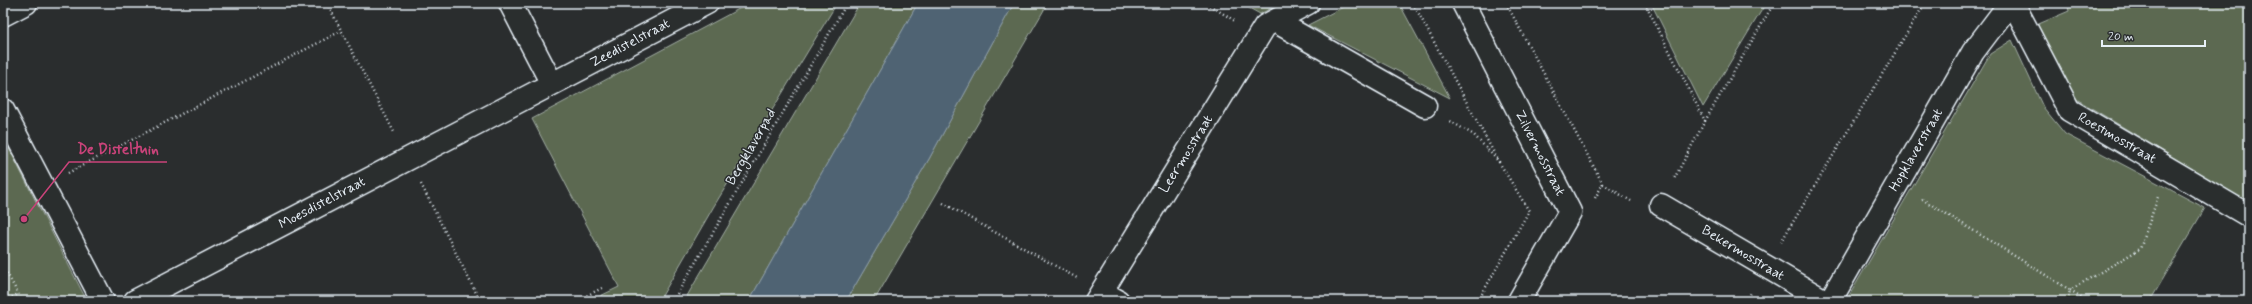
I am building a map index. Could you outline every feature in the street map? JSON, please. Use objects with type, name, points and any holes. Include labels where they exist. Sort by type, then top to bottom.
[{"type":"street","points":[[3,15],[26,3]]},
{"type":"street","points":[[510,3],[552,84]]},
{"type":"street","name":"Zeedistelstraat","points":[[510,105],[707,3]]},
{"type":"street","name":"Leermosstraat","points":[[1105,298],[1265,26],[1308,3]]},
{"type":"street","name":"Zilvermosstraat","points":[[1463,3],[1570,212],[1519,301]]},
{"type":"street","name":"Roestmosstraat","points":[[2012,3],[2069,110],[2249,216]]},
{"type":"street","name":"Hopklaverstraat","points":[[1830,301],[1973,52],[2012,3]]},
{"type":"street","points":[[1275,21],[1425,106]]},
{"type":"street","name":"Moesdistelstraat","points":[[135,301],[510,105]]},
{"type":"street","points":[[3,110],[103,301]]},
{"type":"street","name":"Bekermosstraat","points":[[1661,204],[1766,268],[1825,301]]},
{"type":"path","name":"Bergklaverpad","points":[[673,301],[847,3]]},
{"type":"path","points":[[1413,3],[1499,162],[1529,211],[1478,301]]},
{"type":"path","points":[[1506,3],[1603,184],[1655,216],[1705,121],[1774,3]]},
{"type":"path","points":[[1645,3],[1705,121]]},
{"type":"path","points":[[1766,268],[1925,3]]},
{"type":"path","points":[[42,186],[341,31]]},
{"type":"path","points":[[1425,106],[1474,135],[1499,162]]},
{"type":"path","points":[[2068,301],[2070,290],[2140,249],[2168,168]]},
{"type":"path","points":[[1897,183],[2088,301]]},
{"type":"path","points":[[1570,212],[1586,216],[1603,184]]},
{"type":"path","points":[[943,202],[1105,298]]},
{"type":"path","points":[[3,266],[22,301]]},
{"type":"path","points":[[576,301],[604,287]]},
{"type":"path","points":[[5,301],[18,294]]},
{"type":"green space","points":[[750,3],[837,3],[714,206],[659,301],[590,301],[619,287],[532,119]]},
{"type":"green space","points":[[860,3],[918,3],[749,301],[684,301]]},
{"type":"green space","points":[[1014,3],[1048,3],[874,301],[846,301],[929,159]]},
{"type":"green space","points":[[1240,3],[1281,3],[1260,14]]},
{"type":"green space","points":[[1351,3],[1399,3],[1450,98],[1308,25]]},
{"type":"green space","points":[[1651,3],[1766,3],[1703,107]]},
{"type":"green space","points":[[2067,3],[2249,3],[2249,203],[2068,94],[2034,26],[2069,11]]},
{"type":"green space","points":[[2012,40],[2043,107],[2065,134],[2205,208],[2150,301],[1846,301],[1990,54]]},
{"type":"green space","points":[[3,137],[87,301],[3,301]]},
{"type":"water","points":[[918,3],[1014,3],[929,159],[846,301],[749,301]]},
{"type":"place","name":"De Disteltuin","points":[[24,219]]}]
